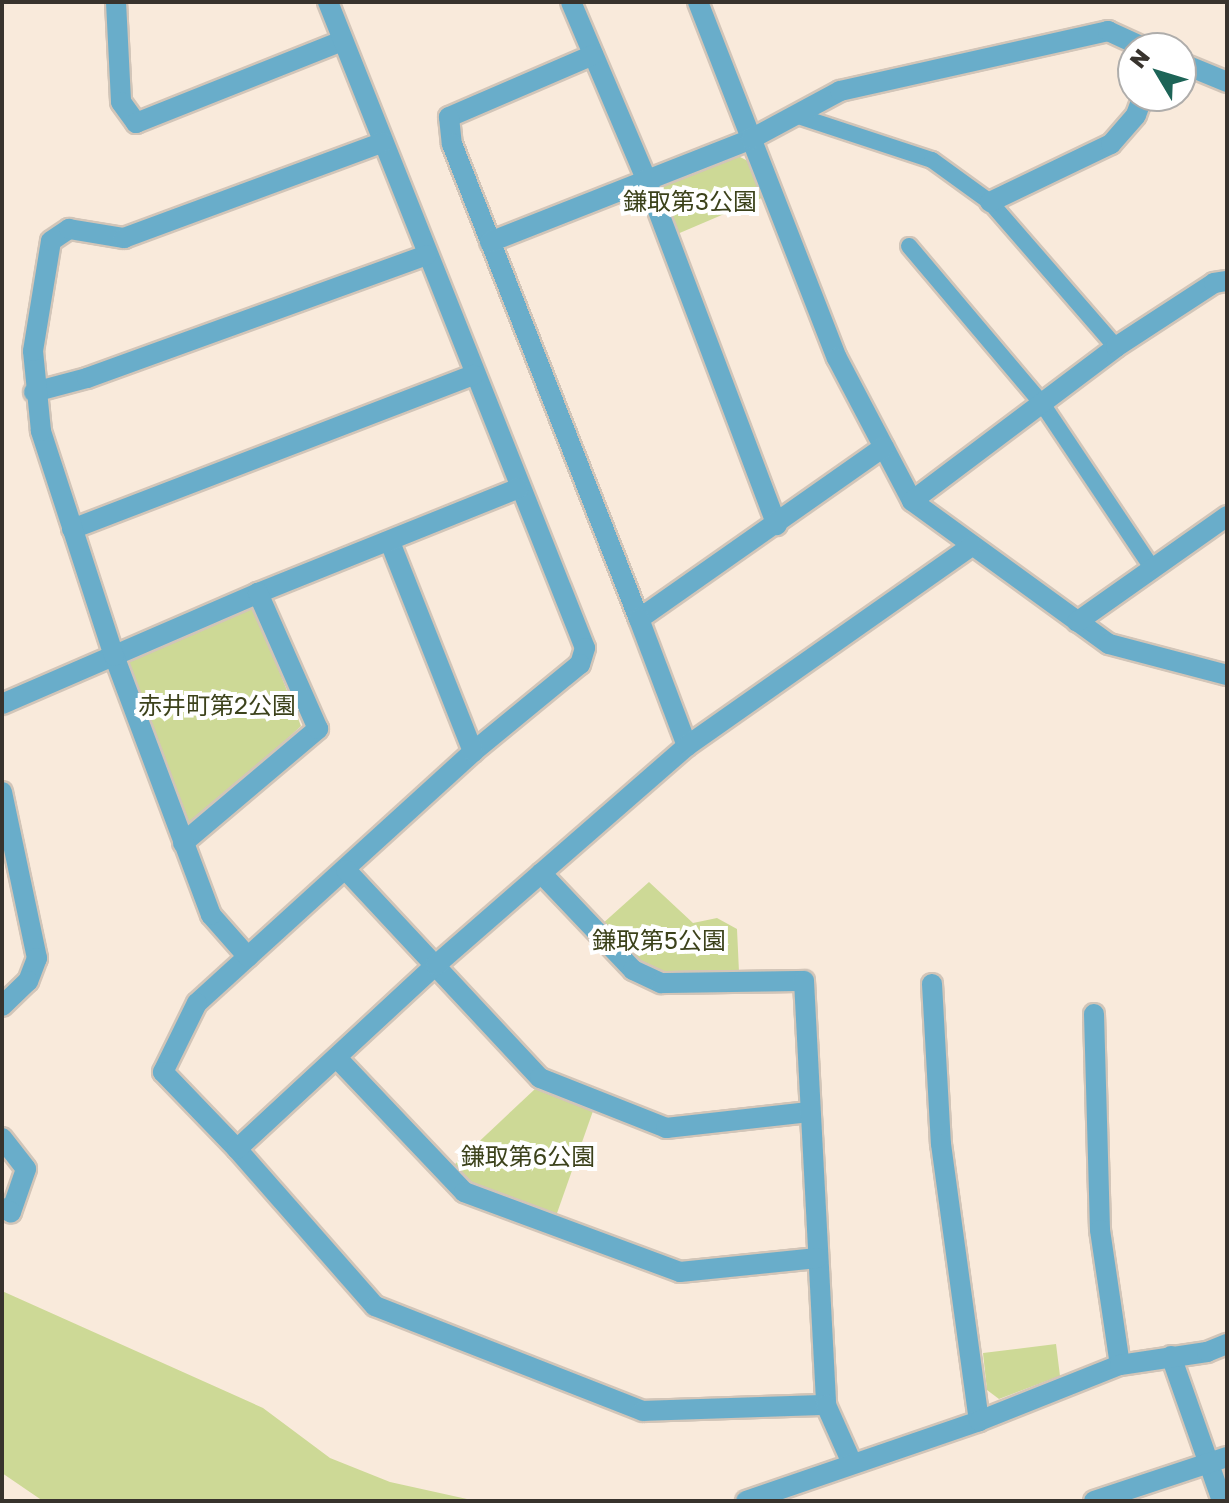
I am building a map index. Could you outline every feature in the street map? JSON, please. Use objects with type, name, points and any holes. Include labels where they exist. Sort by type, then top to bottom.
[{"type":"street","points":[[116,2],[121,102],[136,123],[342,41]]},
{"type":"street","points":[[328,2],[426,255],[585,648],[580,664],[473,752],[197,1003],[163,1072],[237,1149],[375,1306],[643,1411],[826,1405]]},
{"type":"street","points":[[571,2],[646,179],[777,525]]},
{"type":"street","points":[[699,2],[837,358],[912,501],[1109,644],[1227,675]]},
{"type":"street","points":[[490,242],[751,139],[840,91],[1108,31],[1117,35]]},
{"type":"street","points":[[593,55],[449,117],[452,144],[687,746]]},
{"type":"street","points":[[1197,70],[1227,82]]},
{"type":"street","points":[[990,202],[1111,144],[1137,112]]},
{"type":"street","points":[[248,957],[211,915],[114,656],[41,431],[34,392],[33,351],[51,241],[69,229],[124,238],[383,142]]},
{"type":"street","points":[[34,392],[87,378],[426,255]]},
{"type":"street","points":[[912,501],[1116,347],[1214,283],[1227,281]]},
{"type":"street","points":[[72,529],[474,375]]},
{"type":"street","points":[[639,619],[884,447]]},
{"type":"street","points":[[2,704],[258,593],[519,488]]},
{"type":"street","points":[[1077,622],[1227,516]]},
{"type":"street","points":[[390,542],[473,752]]},
{"type":"street","points":[[237,1149],[436,965],[687,746],[972,546]]},
{"type":"street","points":[[183,843],[318,729],[258,593]]},
{"type":"street","points":[[2,792],[37,958],[28,981],[2,1006]]},
{"type":"street","points":[[346,870],[540,1078],[666,1128],[809,1112]]},
{"type":"street","points":[[541,873],[633,970],[661,983],[804,981],[826,1405],[852,1463]]},
{"type":"street","points":[[932,984],[941,1144],[979,1421]]},
{"type":"street","points":[[1094,1014],[1100,1230],[1120,1365]]},
{"type":"street","points":[[337,1058],[464,1192],[680,1272],[817,1258]]},
{"type":"street","points":[[2,1138],[26,1169],[11,1212],[2,1208]]},
{"type":"street","points":[[746,1501],[786,1495],[852,1463],[979,1421],[1120,1365],[1207,1352],[1227,1344]]},
{"type":"street","points":[[1171,1356],[1218,1460],[1222,1501]]},
{"type":"street","points":[[1094,1501],[1218,1460]]},
{"type":"lane","points":[[795,115],[932,160],[990,202],[1116,347]]},
{"type":"lane","points":[[909,246],[1041,402],[1152,568]]},
{"type":"green space","name":"鎌取第3公園","points":[[736,155],[748,161],[764,197],[675,235],[660,193],[662,184]]},
{"type":"green space","name":"赤井町第2公園","points":[[254,607],[301,726],[195,825],[183,820],[129,663],[135,650]]},
{"type":"green space","name":"鎌取第5公園","points":[[649,882],[693,923],[717,918],[737,929],[739,972],[663,974],[640,967],[601,925]]},
{"type":"green space","name":"鎌取第6公園","points":[[535,1089],[593,1111],[556,1216],[469,1182],[453,1166]]},
{"type":"green space","points":[[2,1291],[263,1408],[330,1458],[390,1482],[476,1501],[43,1501],[2,1473]]},
{"type":"green space","points":[[1056,1344],[1060,1376],[999,1399],[987,1390],[983,1353]]}]
